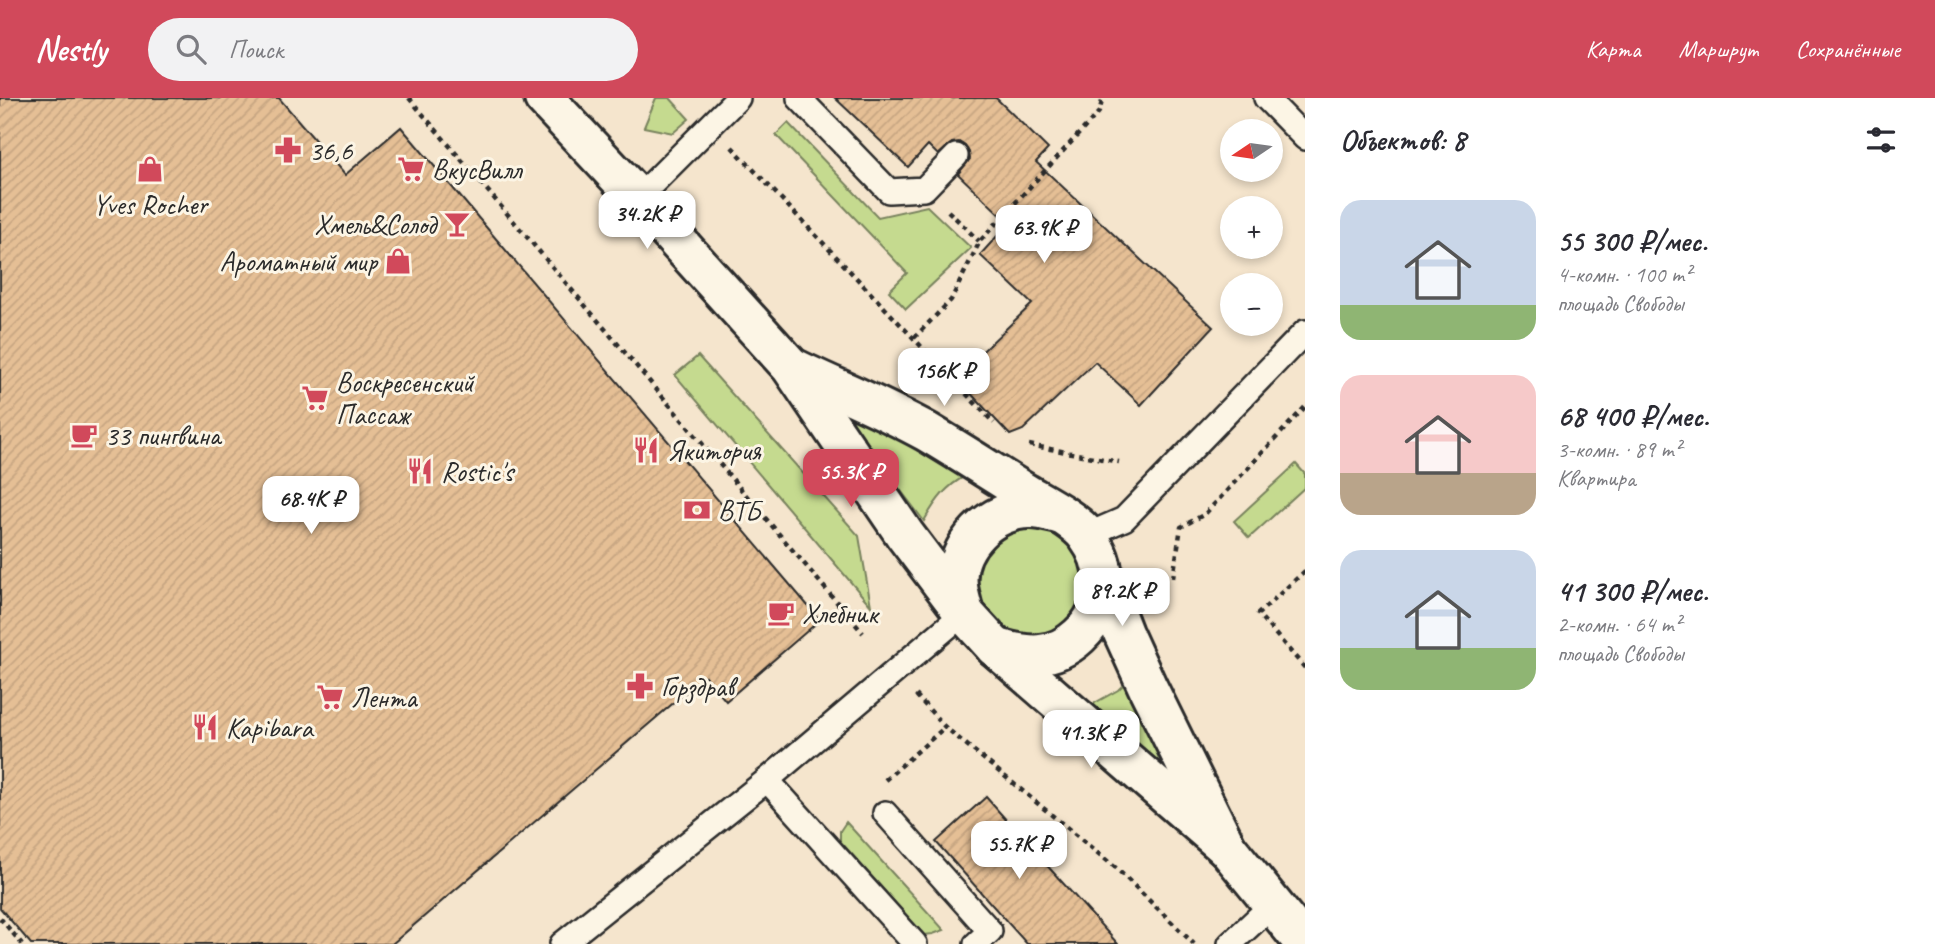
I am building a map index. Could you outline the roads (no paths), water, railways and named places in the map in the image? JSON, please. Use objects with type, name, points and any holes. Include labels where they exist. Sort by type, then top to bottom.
[{"type":"main road","points":[[544,98],[791,367],[905,535],[964,613],[995,647],[1227,848],[1305,944]]},
{"type":"main road","points":[[791,367],[926,431],[1073,524],[1102,565],[1104,584],[1101,604],[1089,627],[1070,645],[1046,654],[1019,655],[995,647]]},
{"type":"main road","points":[[964,613],[957,584],[962,556],[978,531],[1002,514],[1031,509],[1073,524]]},
{"type":"main road","points":[[1104,584],[1143,677],[1227,848]]},
{"type":"lane","points":[[638,198],[738,98]]},
{"type":"lane","points":[[799,98],[889,191],[924,189],[956,156]]},
{"type":"lane","points":[[1266,98],[1305,138]]},
{"type":"lane","points":[[1073,524],[1124,519],[1305,332]]},
{"type":"lane","points":[[562,944],[767,780],[964,613]]},
{"type":"lane","points":[[767,780],[915,944]]},
{"type":"lane","points":[[884,813],[990,931],[976,944]]},
{"type":"lane","points":[[1230,944],[1272,905]]},
{"type":"place","name":"36,6","points":[[288,150]]},
{"type":"place","name":"Yves Rocher","points":[[150,169]]},
{"type":"place","name":"ВкусВилл","points":[[411,169]]},
{"type":"place","name":"Хмель&Солод","points":[[457,224]]},
{"type":"place","name":"Ароматный мир","points":[[398,261]]},
{"type":"place","name":"Воскресенский Пассаж","points":[[315,398]]},
{"type":"place","name":"33 пингвина","points":[[84,435]]},
{"type":"place","name":"Якитория","points":[[646,450]]},
{"type":"place","name":"Rostic's","points":[[420,471]]},
{"type":"place","name":"ВТБ","points":[[697,510]]},
{"type":"place","name":"Хлебник","points":[[781,613]]},
{"type":"place","name":"Горздрав","points":[[640,686]]},
{"type":"place","name":"Лента","points":[[330,697]]},
{"type":"place","name":"Kapibara","points":[[205,727]]}]
